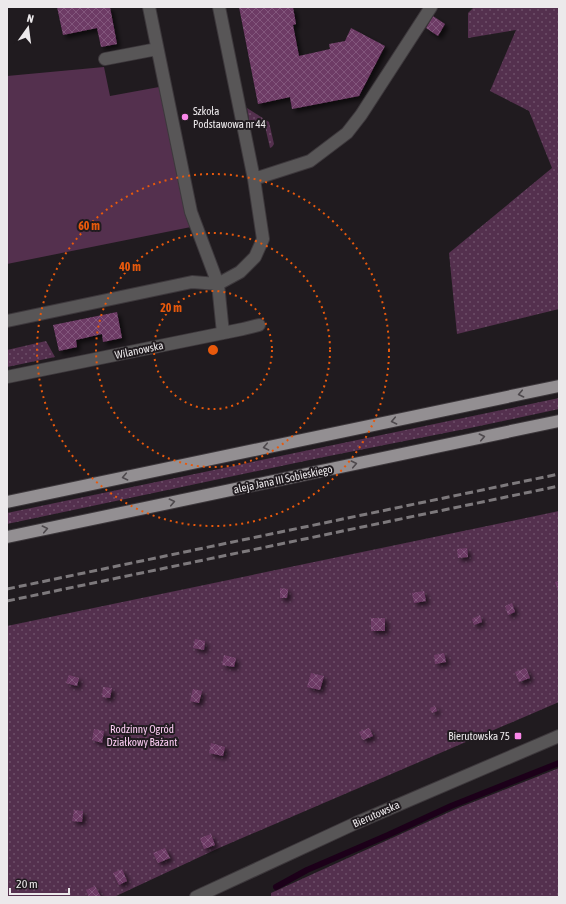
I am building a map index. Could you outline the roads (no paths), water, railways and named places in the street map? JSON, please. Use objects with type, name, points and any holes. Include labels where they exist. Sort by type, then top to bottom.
[{"type":"main road","points":[[7,502],[559,386]]},
{"type":"main road","name":"aleja Jana III Sobieskiego","points":[[7,537],[559,421]]},
{"type":"street","points":[[149,7],[191,212],[218,284],[223,333]]},
{"type":"street","points":[[7,321],[192,282],[218,284],[240,272],[255,257],[262,239],[254,179],[219,7]]},
{"type":"street","points":[[254,179],[310,161],[347,133],[361,115],[431,7]]},
{"type":"street","points":[[105,59],[157,49]]},
{"type":"street","name":"Wilanowska","points":[[7,377],[259,325]]},
{"type":"street","name":"Bierutowska","points":[[196,897],[356,823],[559,736]]},
{"type":"waterway","points":[[276,887],[307,870],[451,806],[559,763]]},
{"type":"railway","points":[[7,589],[559,474]]},
{"type":"railway","points":[[7,601],[559,486]]},
{"type":"place","name":"Szkoła Podstawowa nr 44","points":[[185,117]]},
{"type":"place","name":"Bierutowska 75","points":[[518,736]]},
{"type":"park label","name":"Rodzinny Ogród Działkowy Bażant","points":[[142,735]]}]
